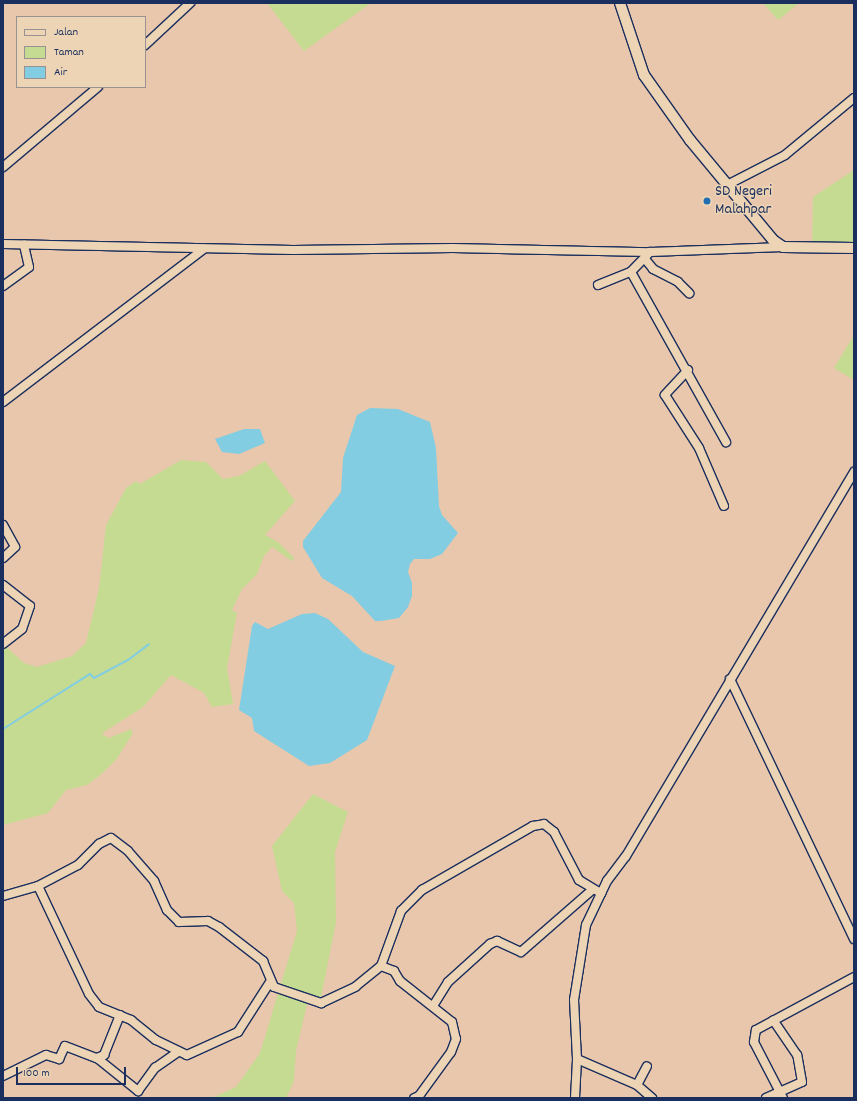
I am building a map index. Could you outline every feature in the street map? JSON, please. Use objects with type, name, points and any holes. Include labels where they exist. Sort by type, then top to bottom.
[{"type":"street","points":[[146,44],[190,3]]},
{"type":"street","points":[[620,3],[644,76],[690,140],[773,240],[783,248]]},
{"type":"street","points":[[3,167],[97,88]]},
{"type":"street","points":[[727,185],[785,155],[854,98]]},
{"type":"street","points":[[3,244],[204,249],[459,248],[648,255],[783,248],[854,248]]},
{"type":"street","points":[[3,286],[29,266],[24,245]]},
{"type":"street","points":[[3,402],[204,249]]},
{"type":"street","points":[[598,285],[631,272],[648,255]]},
{"type":"street","points":[[648,255],[653,268],[678,282],[689,293]]},
{"type":"street","points":[[631,272],[688,370],[726,442]]},
{"type":"street","points":[[688,370],[665,395],[699,448],[724,506]]},
{"type":"street","points":[[575,1098],[577,1059],[574,1000],[576,973],[586,925],[601,893],[854,472]]},
{"type":"street","points":[[3,524],[15,547],[3,558]]},
{"type":"street","points":[[3,585],[30,606],[22,629],[3,644]]},
{"type":"street","points":[[730,679],[854,939]]},
{"type":"street","points":[[3,896],[38,886],[78,865],[99,844],[111,838],[128,851],[154,881],[167,910],[179,922],[208,921],[219,927],[268,966],[270,982],[274,987],[321,1003],[355,988],[382,966],[401,911],[422,890],[532,826],[544,824],[554,832],[579,880],[592,890],[601,893]]},
{"type":"street","points":[[38,886],[89,994],[99,1007],[131,1020],[156,1040],[188,1055],[238,1032],[270,982]]},
{"type":"street","points":[[433,1006],[448,982],[490,944],[497,941],[521,952],[592,890]]},
{"type":"street","points":[[382,966],[394,971],[400,981],[452,1022],[456,1039],[451,1052],[419,1096],[414,1098]]},
{"type":"street","points":[[782,1095],[754,1042],[756,1030],[854,977]]},
{"type":"street","points":[[97,1058],[104,1055],[120,1015]]},
{"type":"street","points":[[766,1098],[782,1095],[802,1082],[802,1068],[797,1055],[774,1020]]},
{"type":"street","points":[[3,1076],[46,1054],[59,1059],[64,1046],[97,1058],[138,1091],[155,1068],[179,1051]]},
{"type":"street","points":[[577,1059],[637,1085],[652,1098]]},
{"type":"street","points":[[637,1085],[647,1066]]},
{"type":"green space","points":[[267,3],[371,3],[304,51]]},
{"type":"green space","points":[[763,3],[799,3],[778,20]]},
{"type":"green space","points":[[854,170],[854,249],[812,248],[813,197]]},
{"type":"green space","points":[[854,335],[854,380],[834,368]]},
{"type":"green space","points":[[181,460],[206,462],[223,479],[239,476],[265,461],[295,501],[265,535],[278,542],[294,558],[292,561],[272,547],[264,556],[257,574],[242,589],[232,610],[237,613],[227,668],[233,704],[212,707],[204,693],[171,675],[143,707],[102,734],[109,738],[131,729],[133,733],[116,760],[99,776],[87,785],[66,790],[48,813],[3,825],[3,644],[24,663],[37,667],[72,656],[86,643],[99,588],[106,525],[126,488],[136,481],[140,484]]},
{"type":"green space","points":[[313,794],[348,812],[335,852],[336,922],[320,1003],[308,1000],[296,1051],[294,1081],[286,1098],[212,1098],[236,1087],[260,1053],[297,931],[294,903],[282,891],[272,846]]},
{"type":"water","points":[[370,408],[398,409],[430,422],[436,448],[439,506],[442,515],[458,533],[442,554],[430,559],[414,559],[410,564],[408,572],[412,583],[412,596],[408,607],[399,618],[381,621],[375,621],[352,596],[322,578],[303,547],[303,541],[341,492],[343,458],[357,415]]},
{"type":"water","points":[[244,429],[260,429],[265,443],[239,454],[222,452],[215,439]]},
{"type":"water","points":[[315,613],[328,619],[363,652],[395,666],[367,740],[330,763],[309,766],[254,731],[252,718],[239,710],[252,626],[255,622],[268,629],[302,614]]},
{"type":"waterway","points":[[3,729],[90,674],[94,678],[128,660],[149,644]]},
{"type":"place","name":"SD Negeri Malahpar","points":[[707,201]]}]
